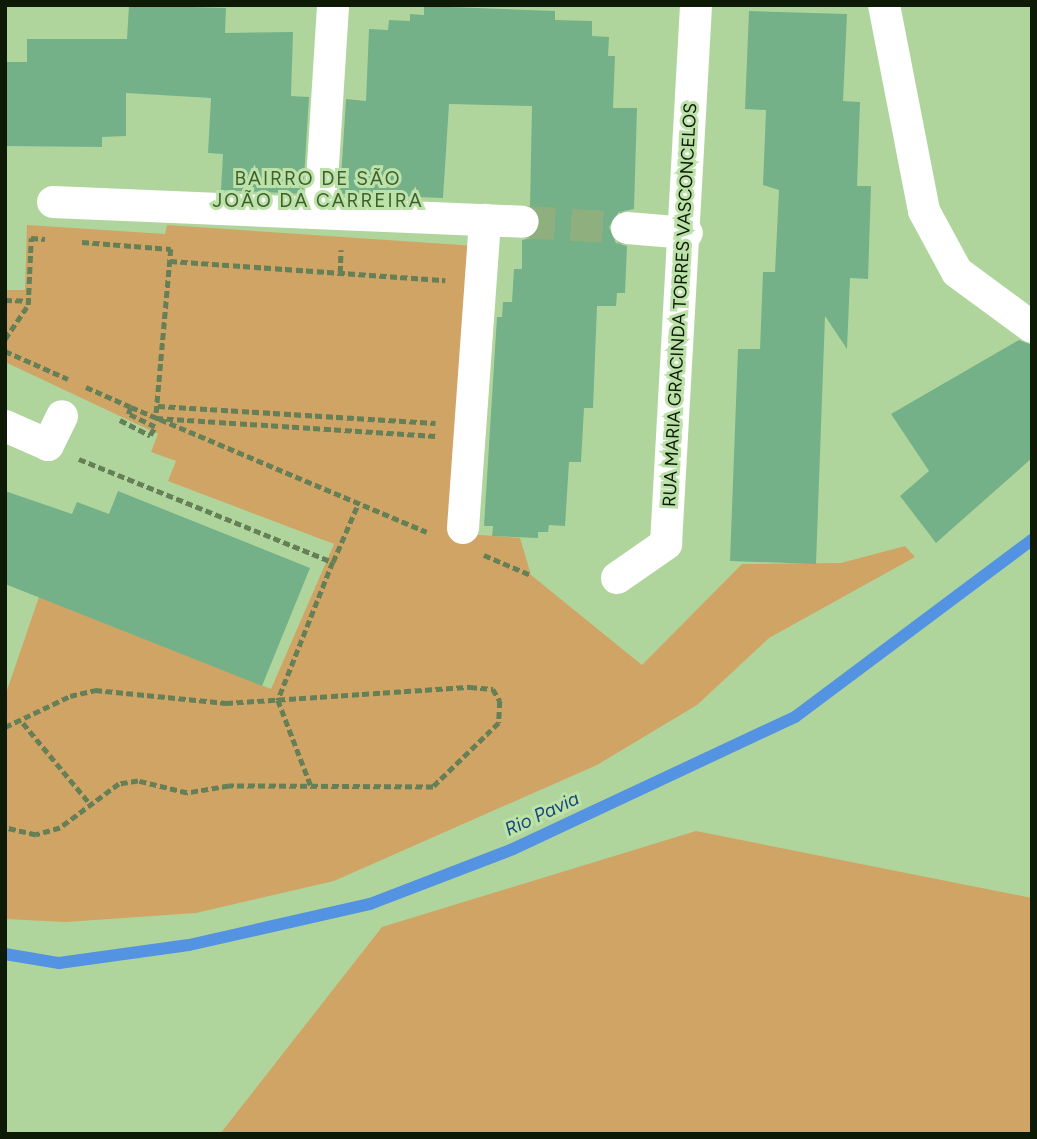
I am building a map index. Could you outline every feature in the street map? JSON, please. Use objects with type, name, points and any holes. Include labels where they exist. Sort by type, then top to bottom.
[{"type":"street","points":[[320,213],[333,5]]},
{"type":"street","name":"RUA MARIA GRACINDA TORRES VASCONCELOS","points":[[617,579],[666,544],[687,233],[696,5]]},
{"type":"street","points":[[884,5],[923,211],[957,272],[1032,327]]},
{"type":"street","points":[[53,202],[523,222]]},
{"type":"street","points":[[457,538],[485,220]]},
{"type":"street","points":[[628,228],[687,233]]},
{"type":"street","points":[[5,426],[48,445],[62,415]]},
{"type":"path","points":[[5,339],[28,301],[31,238],[59,240]]},
{"type":"path","points":[[73,242],[171,250],[156,418]]},
{"type":"path","points":[[170,261],[450,281]]},
{"type":"path","points":[[5,300],[28,301]]},
{"type":"path","points":[[157,405],[440,423]]},
{"type":"path","points":[[120,420],[150,435],[155,427],[128,414],[131,408],[358,504],[457,538],[531,575]]},
{"type":"path","points":[[156,418],[440,436]]},
{"type":"path","points":[[79,459],[333,562]]},
{"type":"path","points":[[311,786],[278,700],[358,504]]},
{"type":"path","points":[[5,727],[23,723],[70,696],[95,690],[185,701],[278,700],[470,687],[493,689],[500,701],[499,723],[433,787],[229,786],[187,793],[138,782],[119,784],[60,828],[36,835],[5,828]]},
{"type":"path","points":[[23,723],[90,806]]},
{"type":"shaded area","points":[[27,225],[165,234],[167,225],[476,246],[454,533],[520,538],[531,575],[642,665],[742,564],[841,563],[905,546],[915,557],[769,638],[697,705],[597,765],[334,881],[196,913],[66,922],[5,919],[5,696],[39,597],[271,689],[334,544],[168,481],[176,461],[151,452],[158,434],[5,362],[5,290],[25,290]]},
{"type":"shaded area","points":[[696,831],[1032,898],[1032,1134],[220,1134],[382,927]]},
{"type":"building","points":[[129,5],[226,8],[225,33],[293,32],[291,96],[309,97],[303,194],[221,190],[223,154],[208,153],[211,98],[126,93],[126,136],[102,137],[102,147],[5,146],[5,62],[27,62],[27,39],[127,39]]},
{"type":"building","points":[[424,6],[555,11],[555,20],[592,21],[592,36],[609,37],[608,56],[615,56],[613,108],[637,108],[634,209],[619,212],[609,227],[616,243],[627,246],[625,293],[617,293],[616,306],[597,306],[593,408],[584,408],[581,462],[569,462],[565,526],[549,525],[548,532],[538,532],[538,538],[492,536],[493,526],[484,526],[497,317],[502,317],[503,302],[512,302],[514,269],[522,269],[522,240],[532,238],[541,223],[539,213],[530,206],[532,106],[449,104],[443,198],[340,194],[346,99],[366,101],[369,29],[388,30],[389,20],[410,21],[410,14],[424,15]]},
{"type":"building","points":[[749,11],[847,14],[843,101],[860,102],[857,186],[871,186],[868,279],[850,278],[847,349],[825,316],[816,564],[730,561],[738,349],[760,349],[763,272],[775,272],[779,190],[763,185],[766,110],[745,109]]},
{"type":"building","points":[[1019,340],[1032,345],[1032,458],[936,543],[900,496],[929,471],[891,414]]},
{"type":"building","points":[[5,491],[72,514],[77,502],[109,514],[118,491],[310,568],[262,686],[5,584]]},
{"type":"waterway","name":"Rio Pavia","points":[[5,954],[59,963],[189,945],[370,904],[513,849],[795,717],[1032,540]]},
{"type":"tunnel","points":[[523,222],[627,228]]},
{"type":"district","name":"BAIRRO DE SÃO JOÃO DA CARREIRA","points":[[318,190]]}]
